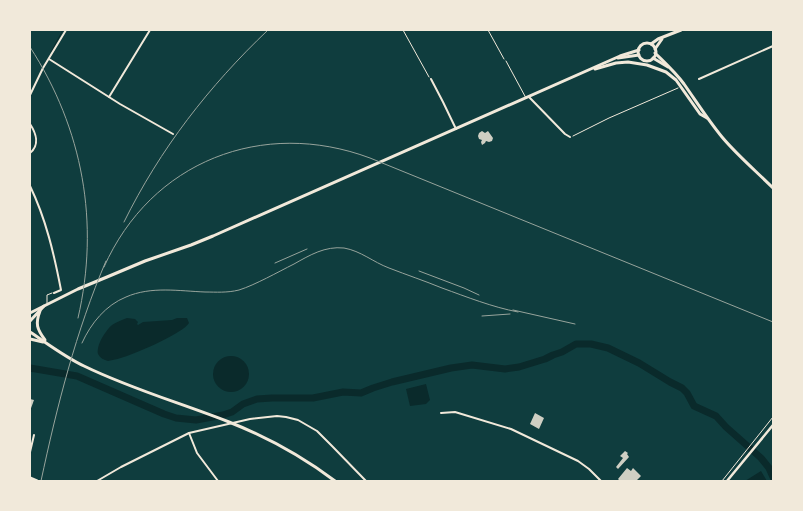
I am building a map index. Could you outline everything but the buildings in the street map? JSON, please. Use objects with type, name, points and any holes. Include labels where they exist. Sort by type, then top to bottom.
[{"type":"main road","points":[[639,55],[639,50],[643,44],[651,44],[681,30]]},
{"type":"main road","points":[[653,58],[662,38]]},
{"type":"main road","points":[[651,44],[683,82],[707,118],[731,147],[773,188]]},
{"type":"main road","points":[[30,312],[121,271],[213,236],[623,55],[639,50]]},
{"type":"main road","points":[[615,59],[639,55],[645,60],[653,58],[669,67]]},
{"type":"main road","points":[[592,69],[616,63],[634,62],[666,72],[681,86],[700,114],[707,118]]},
{"type":"main road","points":[[30,321],[46,304]]},
{"type":"main road","points":[[40,311],[37,325],[39,332],[46,342]]},
{"type":"main road","points":[[30,332],[79,364],[120,383],[246,429],[293,454],[335,481]]},
{"type":"main road","points":[[30,339],[46,342]]},
{"type":"main road","points":[[30,478],[37,481]]},
{"type":"street","points":[[30,95],[66,30]]},
{"type":"street","points":[[109,97],[150,30]]},
{"type":"street","points":[[699,79],[773,46]]},
{"type":"street","points":[[49,59],[173,134]]},
{"type":"street","points":[[430,79],[456,129]]},
{"type":"street","points":[[527,98],[570,137]]},
{"type":"street","points":[[30,124],[35,133],[36,144],[30,153]]},
{"type":"street","points":[[30,186],[42,214],[54,253],[61,290],[53,293]]},
{"type":"street","points":[[441,413],[456,412],[508,428],[578,461],[601,481]]},
{"type":"street","points":[[97,481],[189,433],[242,420],[282,416],[295,419],[312,428],[366,481]]},
{"type":"street","points":[[727,481],[755,443],[773,426]]},
{"type":"street","points":[[189,433],[197,453],[218,481]]},
{"type":"street","points":[[30,452],[34,435]]},
{"type":"lane","points":[[506,61],[527,98]]},
{"type":"lane","points":[[46,304],[47,296],[53,293]]},
{"type":"path","points":[[403,30],[430,79]]},
{"type":"path","points":[[488,30],[506,61]]},
{"type":"path","points":[[570,137],[681,86]]},
{"type":"path","points":[[722,481],[745,456],[773,417]]},
{"type":"water","points":[[127,318],[135,319],[138,325],[143,322],[177,318],[187,318],[189,323],[170,337],[141,351],[110,361],[102,359],[98,354],[98,350],[104,334],[112,325]]},
{"type":"water","points":[[231,356],[238,357],[244,361],[248,367],[248,381],[244,387],[238,391],[231,392],[224,391],[218,387],[214,381],[213,374],[214,367],[218,361],[224,357]]},
{"type":"water","points":[[426,384],[430,400],[426,404],[410,406],[406,389]]},
{"type":"water","points":[[761,471],[767,481],[745,481]]},
{"type":"waterway","points":[[51,52],[63,30]]},
{"type":"waterway","points":[[30,368],[77,376],[164,414],[176,418],[196,420],[232,412],[243,404],[257,399],[313,398],[343,392],[361,393],[392,382],[472,365],[505,369],[519,367],[545,359],[576,344],[591,344],[608,348],[639,363],[682,388],[694,406],[716,416],[761,458],[773,477]]},
{"type":"railway","points":[[124,222],[153,169],[187,120],[226,73],[268,30]]},
{"type":"railway","points":[[30,47],[48,78],[63,111],[74,144],[82,178],[86,212],[87,247],[78,318]]},
{"type":"railway","points":[[104,267],[125,230],[150,200],[181,175],[214,158],[251,147],[290,143],[330,147],[370,158],[773,322]]},
{"type":"railway","points":[[82,343],[90,328],[100,316],[112,305],[126,297],[155,290],[205,292],[239,290],[259,282],[312,254],[330,248],[344,248],[356,252],[383,266],[470,298],[518,312]]},
{"type":"railway","points":[[275,263],[307,249]]},
{"type":"railway","points":[[41,481],[68,369],[85,314],[106,261]]},
{"type":"railway","points":[[419,271],[479,295]]},
{"type":"railway","points":[[513,310],[575,324]]},
{"type":"railway","points":[[482,316],[510,314]]}]
